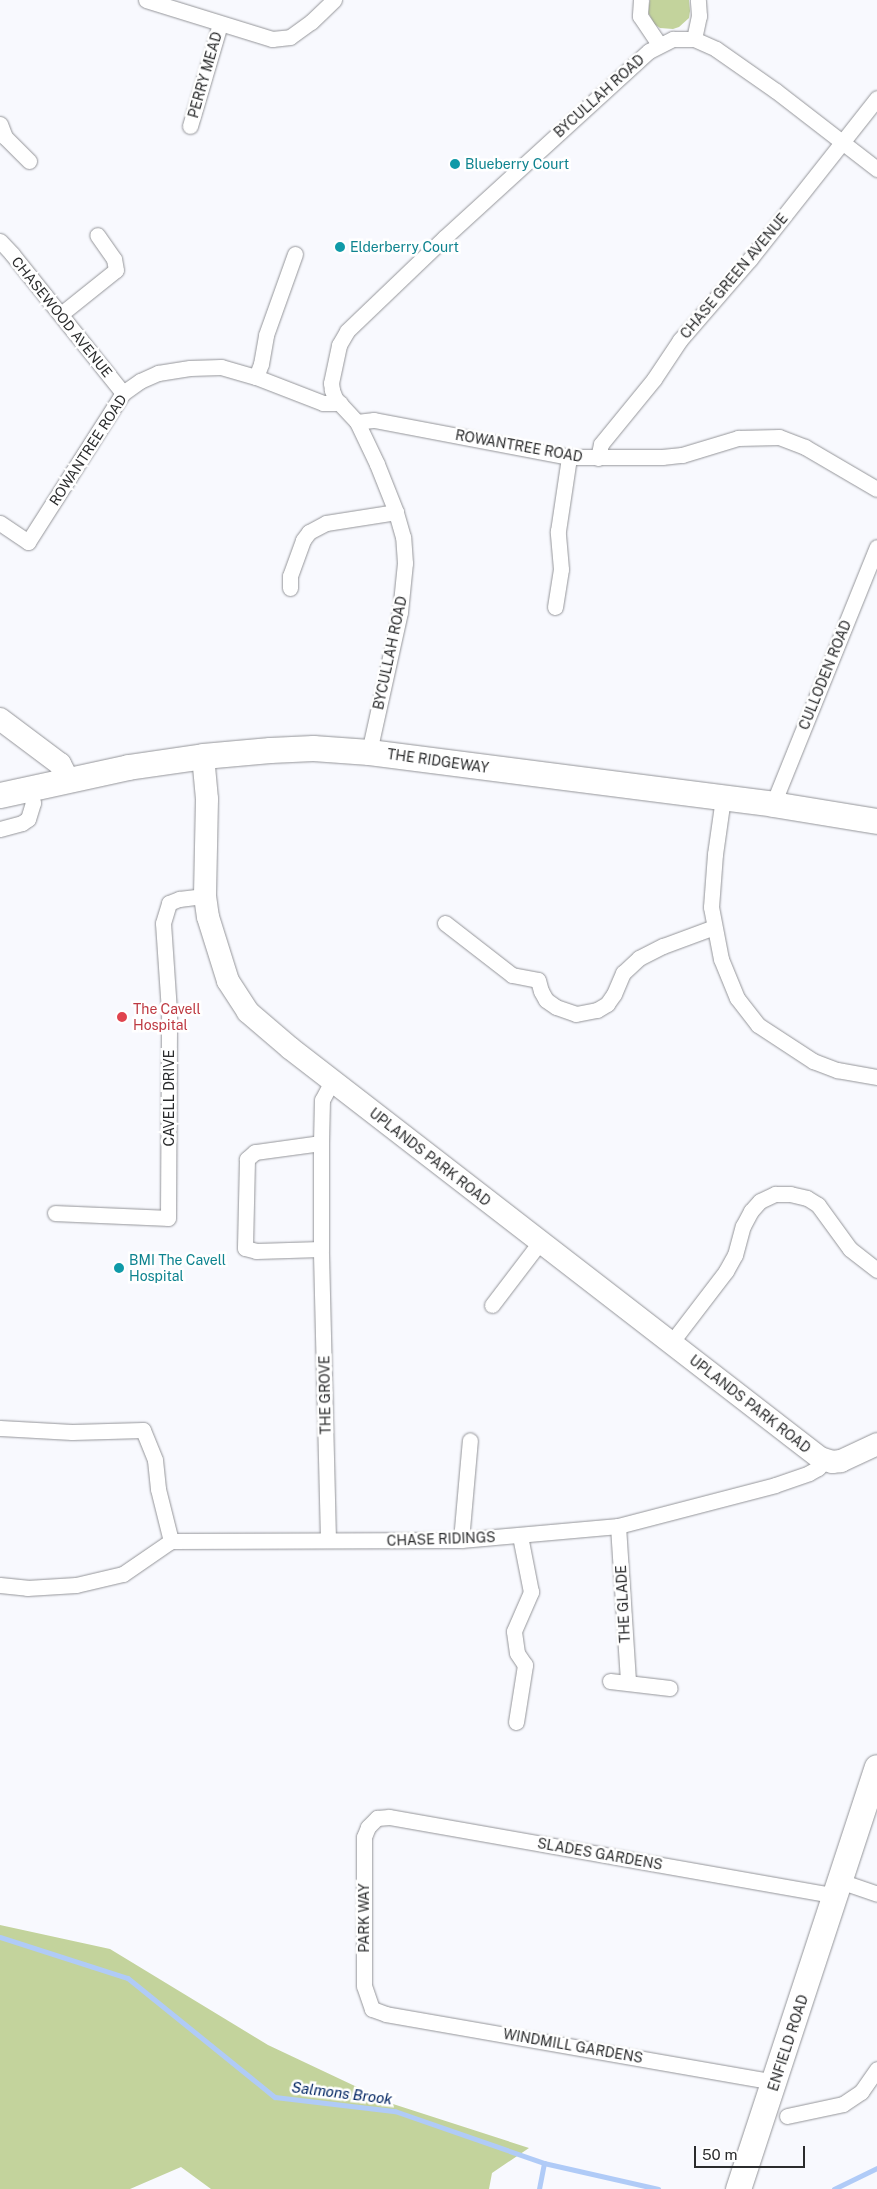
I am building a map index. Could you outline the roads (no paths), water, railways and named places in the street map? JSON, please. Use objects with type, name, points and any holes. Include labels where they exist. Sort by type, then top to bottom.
[{"type":"main road","name":"THE RIDGEWAY","points":[[0,795],[128,767],[203,756],[314,748],[369,752],[773,804],[877,820]]},
{"type":"main road","name":"ENFIELD ROAD","points":[[739,2187],[877,1768]]},
{"type":"street","name":"PERRY MEAD","points":[[146,0],[272,39],[290,37],[311,22],[334,0]]},
{"type":"street","points":[[641,0],[640,16],[659,44]]},
{"type":"street","points":[[694,40],[699,16],[698,0]]},
{"type":"street","name":"PERRY MEAD","points":[[190,126],[220,24]]},
{"type":"street","name":"BYCULLAH ROAD","points":[[369,752],[404,589],[405,563],[403,537],[396,512],[367,441],[357,422],[335,398],[331,382],[338,345],[347,331],[444,238],[659,44],[682,38],[694,40],[716,49],[877,169]]},
{"type":"street","name":"CHASE GREEN AVENUE","points":[[598,458],[600,444],[654,379],[680,340],[750,259],[877,98]]},
{"type":"street","points":[[0,124],[4,137],[29,161]]},
{"type":"street","points":[[61,314],[116,270],[114,259],[98,234]]},
{"type":"street","name":"CHASEWOOD AVENUE","points":[[0,242],[124,393]]},
{"type":"street","points":[[256,377],[261,364],[266,335],[295,254]]},
{"type":"street","name":"ROWANTREE ROAD","points":[[0,523],[28,542],[124,393],[140,381],[158,373],[190,368],[221,367],[256,377],[323,403],[340,403]]},
{"type":"street","name":"ROWANTREE ROAD","points":[[357,422],[374,420],[569,457],[598,458],[682,455],[738,438],[779,438],[804,447],[877,489]]},
{"type":"street","points":[[555,607],[561,568],[558,531],[569,457]]},
{"type":"street","points":[[290,588],[290,576],[303,540],[308,532],[326,523],[396,512]]},
{"type":"street","name":"CULLODEN ROAD","points":[[773,804],[877,547]]},
{"type":"street","points":[[0,719],[60,764],[68,780]]},
{"type":"street","name":"UPLANDS PARK ROAD","points":[[203,756],[207,822],[205,896],[208,917],[216,949],[228,981],[248,1012],[540,1242],[824,1460]]},
{"type":"street","points":[[0,829],[22,823],[28,819],[33,803],[29,788]]},
{"type":"street","points":[[724,798],[711,884],[714,927],[728,981],[747,1014],[758,1025],[814,1061],[837,1070],[877,1077]]},
{"type":"street","name":"CAVELL DRIVE","points":[[55,1213],[168,1218],[169,1011],[163,923],[169,903],[179,898],[205,896]]},
{"type":"street","points":[[445,923],[512,975],[538,980],[540,991],[546,1000],[556,1007],[576,1014],[597,1010],[607,1004],[614,994],[623,973],[639,958],[671,942],[714,927]]},
{"type":"street","name":"THE GROVE","points":[[328,1540],[321,1250],[321,1143],[322,1100],[332,1080]]},
{"type":"street","points":[[321,1143],[256,1152],[246,1159],[245,1248],[256,1251],[321,1250]]},
{"type":"street","points":[[671,1343],[726,1271],[735,1256],[743,1226],[751,1211],[760,1201],[775,1194],[790,1194],[807,1198],[818,1204],[850,1249],[877,1270]]},
{"type":"street","points":[[492,1305],[540,1242]]},
{"type":"street","points":[[0,1428],[72,1432],[146,1424],[155,1460],[158,1489],[171,1541],[123,1574],[76,1585],[26,1588],[0,1585]]},
{"type":"street","points":[[461,1540],[470,1440]]},
{"type":"street","points":[[824,1460],[840,1461],[877,1444]]},
{"type":"street","name":"CHASE RIDINGS","points":[[171,1541],[461,1540],[618,1526],[775,1485],[809,1473],[818,1468],[824,1460]]},
{"type":"street","name":"THE GLADE","points":[[618,1526],[628,1682]]},
{"type":"street","points":[[516,1722],[525,1665],[517,1652],[514,1631],[531,1592],[520,1536]]},
{"type":"street","points":[[610,1681],[670,1688]]},
{"type":"street","name":"SLADES GARDENS","points":[[368,1827],[377,1818],[389,1817],[877,1894]]},
{"type":"street","name":"PARK WAY","points":[[368,1827],[364,1837],[364,1986],[372,2009]]},
{"type":"street","name":"WINDMILL GARDENS","points":[[372,2009],[386,2014],[775,2082]]},
{"type":"street","points":[[787,2116],[842,2104],[861,2092],[877,2070]]},
{"type":"waterway","name":"Salmons Brook","points":[[0,1937],[128,1978],[275,2097],[395,2111],[544,2163],[658,2189]]},
{"type":"waterway","points":[[539,2189],[544,2163]]},
{"type":"waterway","name":"Salmons Brook","points":[[834,2189],[877,2168]]},
{"type":"place","name":"Blueberry Court","points":[[455,164]]},
{"type":"place","name":"Elderberry Court","points":[[340,247]]},
{"type":"place","name":"The Cavell Hospital","points":[[122,1017]]},
{"type":"place","name":"BMI The Cavell Hospital","points":[[119,1268]]}]
